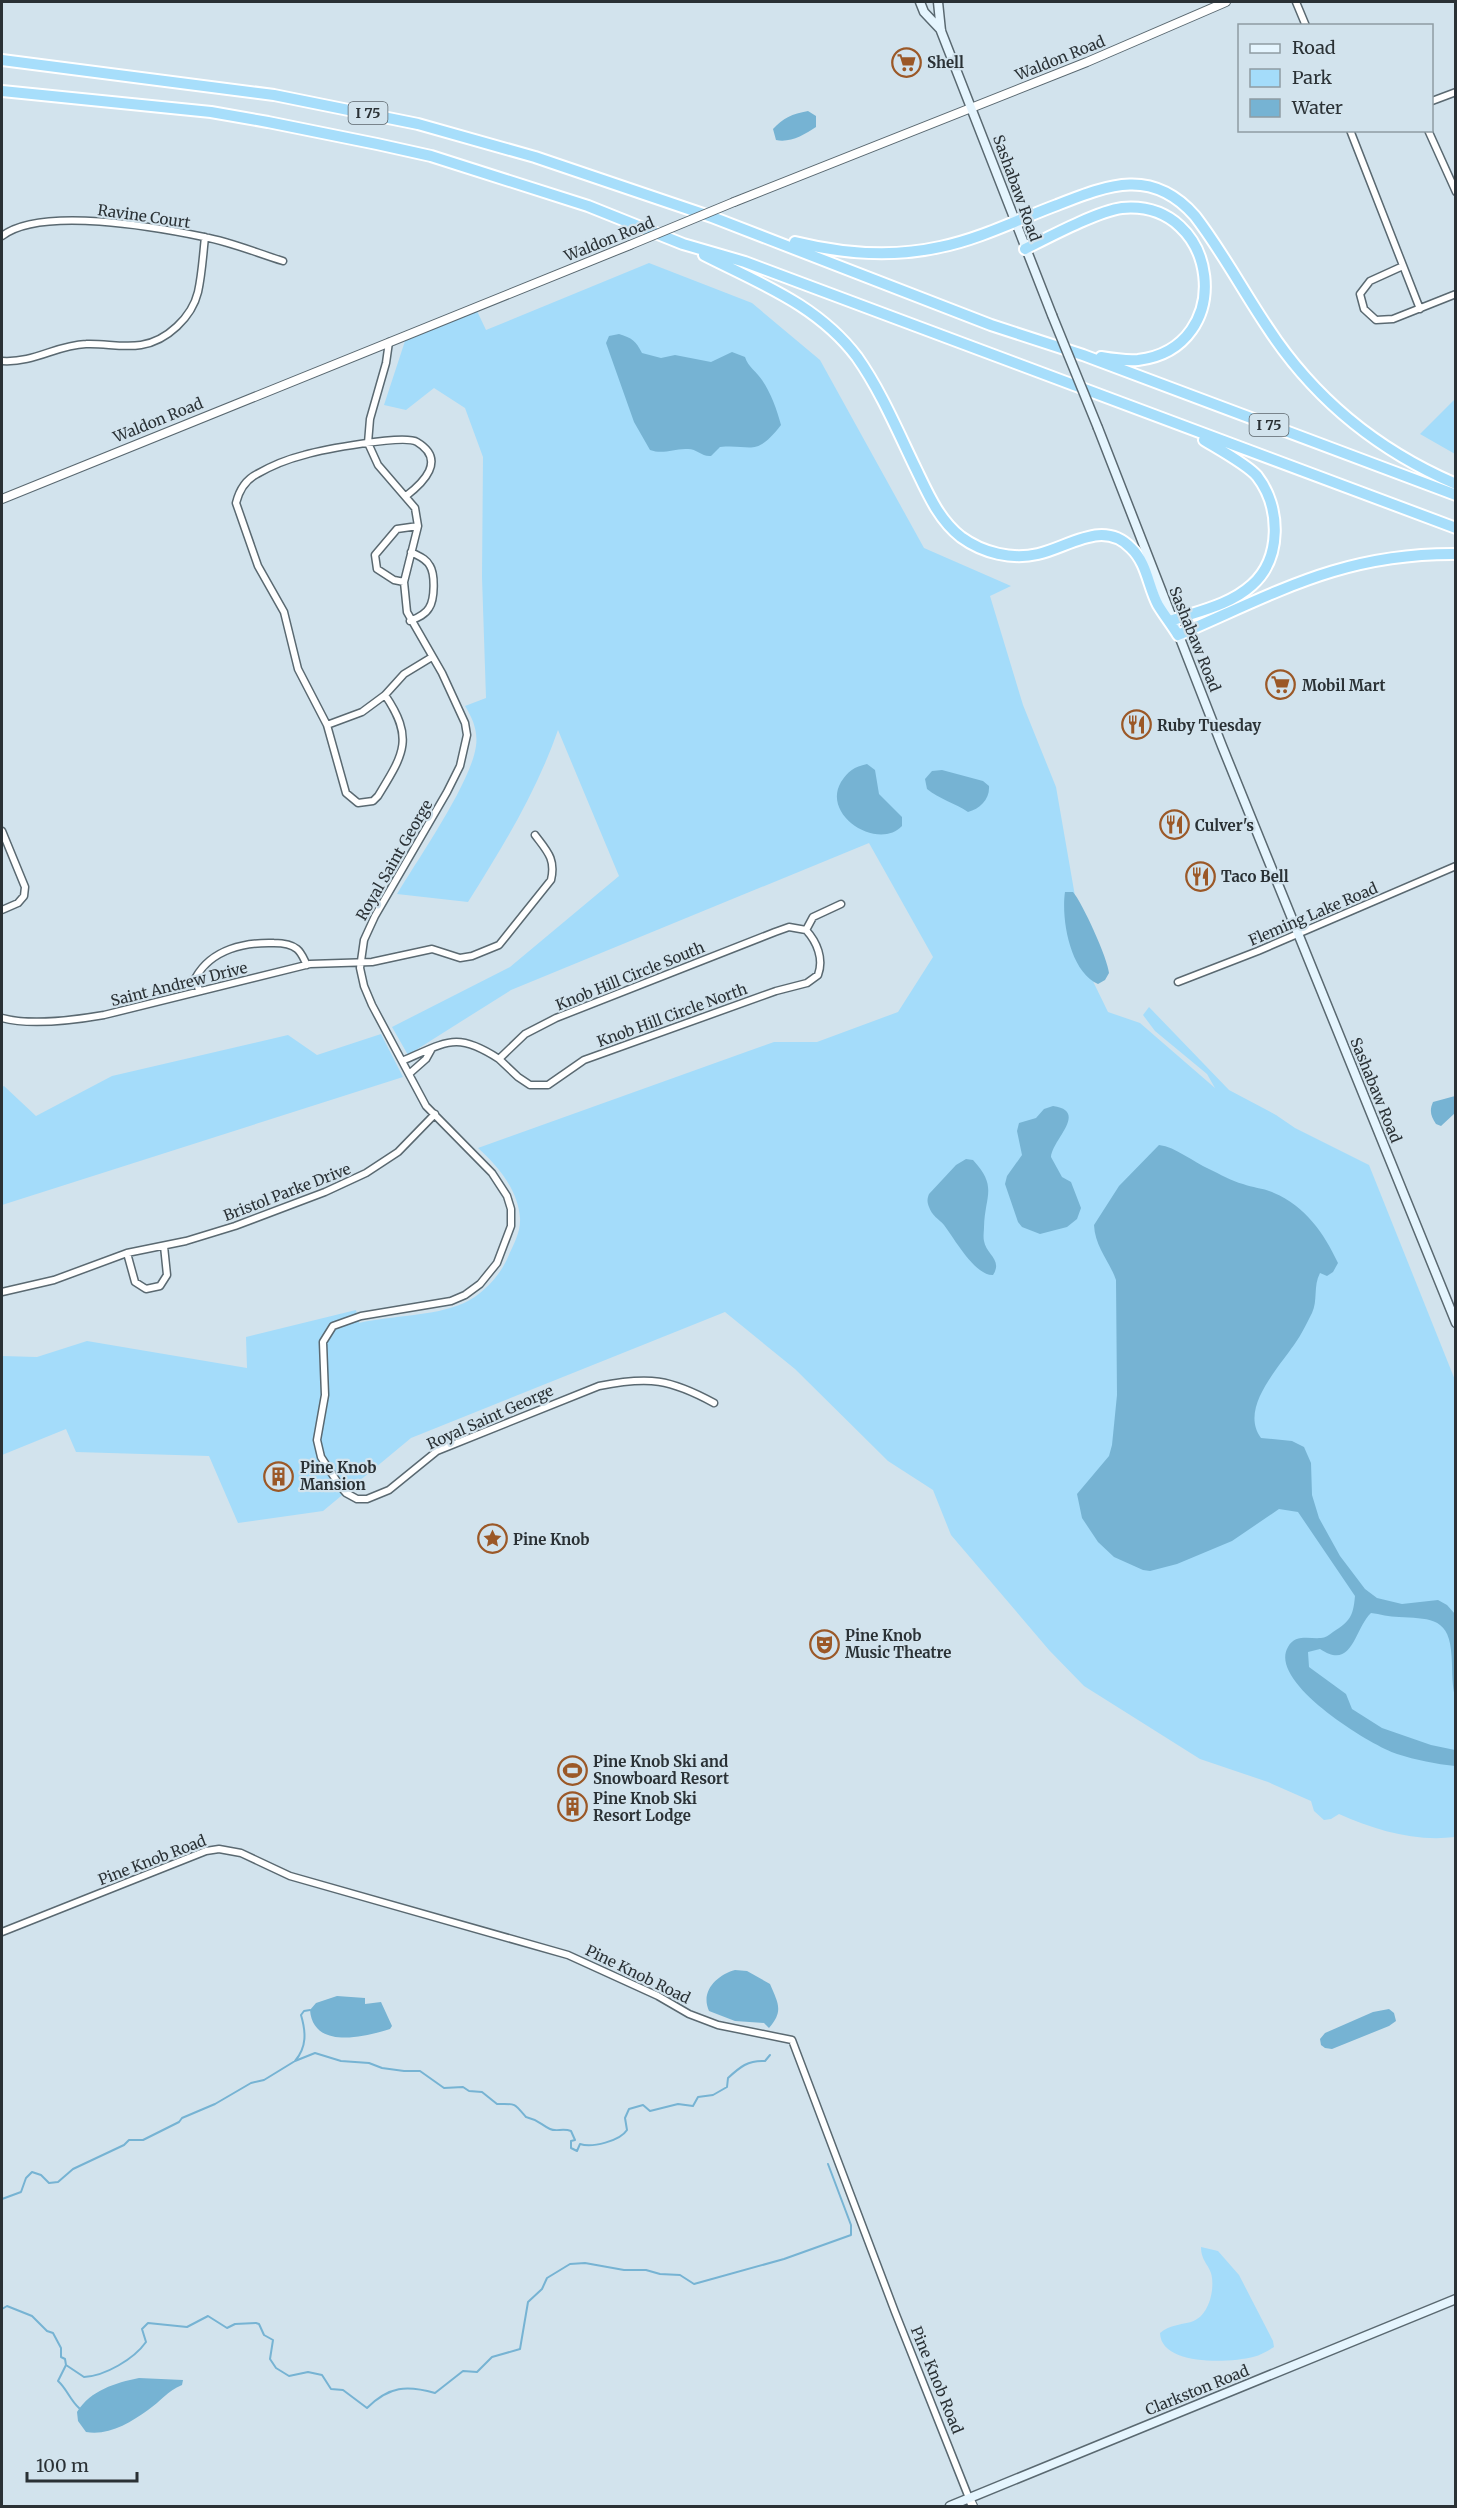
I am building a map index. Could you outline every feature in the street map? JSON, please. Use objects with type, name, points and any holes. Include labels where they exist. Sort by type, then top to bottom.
[{"type":"highway","name":"I 75","points":[[2,60],[274,94],[418,124],[535,157],[722,221],[991,325],[1083,355],[1455,495]]},
{"type":"highway","name":"I 75","points":[[2,91],[211,112],[430,156],[588,206],[683,244],[745,262],[1455,528]]},
{"type":"highway","points":[[722,221],[802,244],[859,254],[903,253],[943,247],[1107,186],[1134,184],[1169,195],[1188,208],[1195,216],[1284,351],[1311,385],[1367,436],[1396,455],[1455,484]]},
{"type":"highway","points":[[1025,249],[1107,212],[1132,208],[1144,209],[1168,218],[1194,242],[1203,262],[1205,297],[1197,321],[1181,341],[1161,354],[1138,360],[1083,355]]},
{"type":"highway","points":[[683,244],[777,291],[801,305],[833,330],[848,346],[881,397],[937,510],[959,535],[987,551],[1015,556],[1039,554],[1092,535],[1117,538],[1137,554],[1158,604],[1178,635],[1276,590],[1321,573],[1384,558],[1412,554],[1455,554]]},
{"type":"highway","points":[[1173,423],[1216,447],[1256,474],[1268,494],[1274,514],[1275,531],[1271,553],[1252,585],[1227,601],[1173,620]]},
{"type":"main road","name":"Sashabaw Road","points":[[920,2],[924,12],[941,30]]},
{"type":"main road","name":"Sashabaw Road","points":[[938,2],[941,30],[1014,221],[1455,1323]]},
{"type":"main road","name":"Clarkston Road","points":[[950,2506],[971,2502],[1455,2299]]},
{"type":"street","name":"Waldon Road","points":[[2,499],[734,202],[1087,62],[1226,2]]},
{"type":"street","points":[[1296,2],[1305,24]]},
{"type":"street","points":[[1433,100],[1455,92]]},
{"type":"street","points":[[1351,132],[1420,309]]},
{"type":"street","points":[[1429,132],[1455,192]]},
{"type":"street","name":"Ravine Court","points":[[2,236],[11,229],[34,222],[94,221],[206,237],[283,261]]},
{"type":"street","points":[[2,361],[19,362],[85,344],[142,345],[157,340],[174,330],[198,294],[206,237]]},
{"type":"street","points":[[1403,266],[1370,281],[1360,294],[1364,309],[1376,320],[1393,319],[1455,294]]},
{"type":"street","points":[[389,342],[386,363],[370,419],[368,443],[378,465],[415,508],[418,526],[397,529],[375,555],[377,569],[394,580],[404,582]]},
{"type":"street","points":[[385,695],[402,728],[404,738],[395,768],[373,801],[358,803],[346,793],[327,725],[298,669],[284,612],[258,566],[236,503],[238,493],[255,474],[307,454],[368,443],[407,440],[417,442],[427,452],[432,465],[429,476],[406,496]]},
{"type":"street","name":"Royal Saint George","points":[[418,526],[404,582],[404,598],[410,621],[442,673],[465,723],[467,735],[465,752],[447,792],[375,916],[364,940],[361,962],[364,986],[426,1106],[479,1159],[507,1196],[511,1209],[511,1226],[497,1263],[480,1284],[465,1295],[451,1301],[361,1316],[333,1326],[327,1333],[323,1342],[325,1395],[316,1440],[321,1457],[346,1493],[357,1499],[375,1497],[389,1490],[436,1451],[599,1386],[624,1381],[653,1380],[682,1387],[714,1403]]},
{"type":"street","points":[[410,621],[429,609],[432,603],[433,574],[423,558],[411,552]]},
{"type":"street","points":[[327,725],[362,712],[385,695],[404,674],[432,657]]},
{"type":"street","points":[[2,831],[25,887],[24,896],[18,903],[2,910]]},
{"type":"street","name":"Saint Andrew Drive","points":[[2,1018],[42,1020],[82,1018],[307,965],[388,960],[419,950],[432,949],[460,958],[487,952],[499,945],[551,880],[554,869],[552,857],[535,835]]},
{"type":"street","name":"Fleming Lake Road","points":[[1179,982],[1455,866]]},
{"type":"street","points":[[806,930],[813,917],[841,904]]},
{"type":"street","name":"Knob Hill Circle South","points":[[499,1059],[525,1034],[556,1018],[789,927],[806,930]]},
{"type":"street","name":"Knob Hill Circle North","points":[[499,1059],[530,1085],[548,1085],[584,1060],[776,991],[807,983],[818,975],[821,958],[813,938],[806,930]]},
{"type":"street","points":[[200,991],[196,976],[201,968],[216,957],[241,945],[260,943],[289,945],[297,949],[307,965]]},
{"type":"street","points":[[402,1061],[450,1042],[464,1041],[477,1045],[499,1059]]},
{"type":"street","points":[[409,1074],[426,1059],[431,1050]]},
{"type":"street","name":"Bristol Parke Drive","points":[[2,1292],[54,1280],[127,1253],[164,1246],[235,1226],[348,1183],[398,1152],[435,1114]]},
{"type":"street","points":[[127,1253],[135,1282],[146,1289],[160,1286],[167,1275],[164,1246]]},
{"type":"street","name":"Pine Knob Road","points":[[2,1932],[206,1851],[219,1849],[241,1853],[290,1876],[568,1955],[658,1996],[690,2014],[718,2025],[792,2040],[796,2056],[895,2312],[971,2502]]},
{"type":"green space","points":[[649,263],[752,303],[820,360],[924,548],[1011,586],[990,596],[1023,705],[1056,787],[1088,971],[1108,1012],[1140,1023],[1215,1088],[1207,1074],[1155,1031],[1143,1015],[1149,1007],[1229,1090],[1295,1128],[1369,1165],[1455,1380],[1455,1837],[1410,1836],[1367,1825],[1339,1814],[1324,1820],[1314,1811],[1311,1801],[1268,1782],[1200,1759],[1084,1686],[1049,1650],[951,1535],[933,1490],[888,1461],[795,1369],[725,1312],[411,1438],[323,1511],[238,1523],[209,1456],[76,1452],[66,1429],[2,1455],[2,1356],[37,1357],[87,1341],[247,1368],[246,1337],[356,1310],[359,1323],[439,1311],[464,1303],[484,1290],[505,1264],[520,1223],[515,1198],[506,1179],[478,1148],[774,1042],[817,1042],[898,1012],[933,957],[869,843],[511,990],[408,1055],[392,1027],[510,967],[619,876],[558,730],[540,776],[506,840],[468,902],[397,894],[454,800],[472,762],[476,746],[476,730],[465,706],[486,698],[482,577],[483,457],[465,408],[434,388],[406,410],[384,405],[405,341],[477,311],[486,330]]},
{"type":"green space","points":[[1455,399],[1455,454],[1420,434]]},
{"type":"green space","points":[[381,1034],[403,1077],[2,1205],[2,1087],[4,1086],[36,1116],[112,1076],[288,1035],[317,1055]]},
{"type":"green space","points":[[1201,2247],[1218,2251],[1239,2275],[1274,2347],[1253,2357],[1213,2361],[1184,2357],[1172,2352],[1163,2344],[1160,2333],[1197,2319],[1209,2304],[1212,2278]]},
{"type":"water","points":[[808,111],[816,116],[816,127],[792,139],[776,140],[773,129],[780,122]]},
{"type":"water","points":[[619,334],[633,340],[642,353],[661,358],[675,355],[711,362],[732,352],[745,357],[768,390],[781,425],[759,446],[720,447],[711,456],[688,449],[660,452],[650,450],[634,422],[606,343],[609,336]]},
{"type":"water","points":[[867,764],[875,770],[879,794],[902,817],[902,826],[892,833],[867,832],[855,826],[845,817],[839,807],[837,795],[841,782],[852,770]]},
{"type":"water","points":[[942,770],[983,781],[989,786],[989,791],[983,803],[968,812],[927,789],[925,779],[932,771]]},
{"type":"water","points":[[1065,892],[1073,892],[1077,898],[1108,966],[1109,973],[1105,980],[1098,984],[1088,978],[1074,957],[1066,930]]},
{"type":"water","points":[[1455,1096],[1455,1113],[1441,1126],[1436,1124],[1431,1113],[1433,1102]]},
{"type":"water","points":[[1053,1106],[1063,1109],[1068,1114],[1068,1120],[1051,1157],[1062,1177],[1071,1182],[1081,1208],[1077,1219],[1067,1227],[1040,1234],[1022,1227],[1018,1222],[1005,1184],[1007,1176],[1022,1155],[1017,1131],[1019,1123],[1036,1118],[1044,1109]]},
{"type":"water","points":[[1159,1145],[1178,1152],[1234,1181],[1270,1191],[1295,1205],[1320,1231],[1338,1263],[1333,1272],[1327,1276],[1320,1273],[1312,1313],[1297,1341],[1262,1392],[1257,1404],[1256,1427],[1261,1438],[1292,1441],[1304,1447],[1311,1463],[1312,1495],[1319,1518],[1340,1556],[1365,1589],[1377,1598],[1402,1604],[1438,1600],[1447,1605],[1455,1614],[1455,1697],[1449,1639],[1440,1625],[1427,1619],[1371,1613],[1346,1651],[1340,1655],[1320,1649],[1308,1652],[1309,1667],[1346,1694],[1352,1709],[1382,1728],[1431,1745],[1455,1750],[1455,1766],[1426,1762],[1384,1748],[1325,1710],[1306,1694],[1292,1677],[1286,1661],[1288,1647],[1291,1643],[1303,1638],[1324,1637],[1339,1628],[1350,1618],[1355,1596],[1298,1512],[1279,1509],[1232,1541],[1177,1564],[1150,1571],[1114,1557],[1098,1542],[1082,1518],[1077,1494],[1109,1456],[1117,1395],[1116,1280],[1100,1247],[1094,1225],[1119,1186]]},
{"type":"water","points":[[966,1159],[973,1160],[981,1169],[988,1185],[984,1238],[985,1246],[996,1265],[993,1275],[986,1274],[972,1263],[944,1225],[932,1213],[928,1204],[929,1194],[956,1165]]},
{"type":"water","points":[[747,1971],[770,1984],[778,2012],[769,2028],[764,2023],[735,2021],[709,2011],[707,1997],[712,1985],[728,1972]]},
{"type":"water","points":[[337,1996],[365,1998],[365,2004],[381,2002],[392,2026],[380,2032],[342,2038],[320,2031],[313,2023],[310,2010],[316,2003]]},
{"type":"water","points":[[1389,2009],[1394,2013],[1396,2021],[1389,2026],[1332,2049],[1321,2045],[1320,2039],[1325,2033],[1373,2012]]},
{"type":"water","points":[[139,2378],[183,2380],[182,2385],[126,2424],[102,2432],[86,2432],[78,2421],[77,2412],[83,2404],[104,2389]]},
{"type":"waterway","points":[[295,2061],[302,2050],[304,2039],[301,2015],[304,2011],[310,2010]]},
{"type":"waterway","points":[[2,2199],[21,2192],[26,2178],[32,2172],[41,2175],[49,2183],[58,2182],[73,2169],[124,2145],[129,2140],[143,2140],[251,2083],[264,2080],[295,2061],[315,2053],[341,2061],[369,2063],[382,2068],[404,2071],[420,2071],[444,2088],[463,2087],[469,2091],[482,2092],[497,2104],[514,2105],[526,2117],[550,2129],[571,2131],[575,2140],[571,2141],[571,2148],[577,2151],[580,2144],[605,2143],[623,2134],[627,2130],[625,2118],[629,2109],[643,2105],[650,2111],[678,2104],[693,2106],[698,2097],[713,2095],[727,2087],[728,2078],[740,2068],[749,2063],[765,2061],[770,2055]]},
{"type":"waterway","points":[[2,2309],[7,2306],[32,2316],[47,2331],[53,2333],[66,2365],[84,2377],[110,2370],[134,2354],[146,2342],[142,2329],[148,2323],[187,2327],[208,2316],[227,2328],[235,2324],[256,2323],[259,2324],[264,2335],[273,2340],[270,2359],[276,2368],[289,2376],[308,2372],[322,2375],[331,2389],[343,2390],[367,2408],[383,2395],[399,2389],[407,2388],[435,2393],[463,2371],[477,2372],[492,2357],[520,2349],[528,2302],[542,2289],[547,2278],[570,2264],[585,2263],[624,2270],[646,2270],[660,2274],[680,2275],[694,2284],[784,2259],[851,2235],[851,2225],[828,2164]]},
{"type":"waterway","points":[[66,2365],[58,2381],[79,2408]]},
{"type":"place","name":"Shell","points":[[906,62]]},
{"type":"place","name":"Mobil Mart","points":[[1281,685]]},
{"type":"place","name":"Ruby Tuesday","points":[[1136,725]]},
{"type":"place","name":"Culver's","points":[[1174,825]]},
{"type":"place","name":"Taco Bell","points":[[1200,876]]},
{"type":"place","name":"Pine Knob Mansion","points":[[279,1476]]},
{"type":"place","name":"Pine Knob","points":[[492,1539]]},
{"type":"place","name":"Pine Knob Music Theatre","points":[[824,1644]]},
{"type":"place","name":"Pine Knob Ski and Snowboard Resort","points":[[572,1770]]},
{"type":"place","name":"Pine Knob Ski Resort Lodge","points":[[572,1807]]}]
